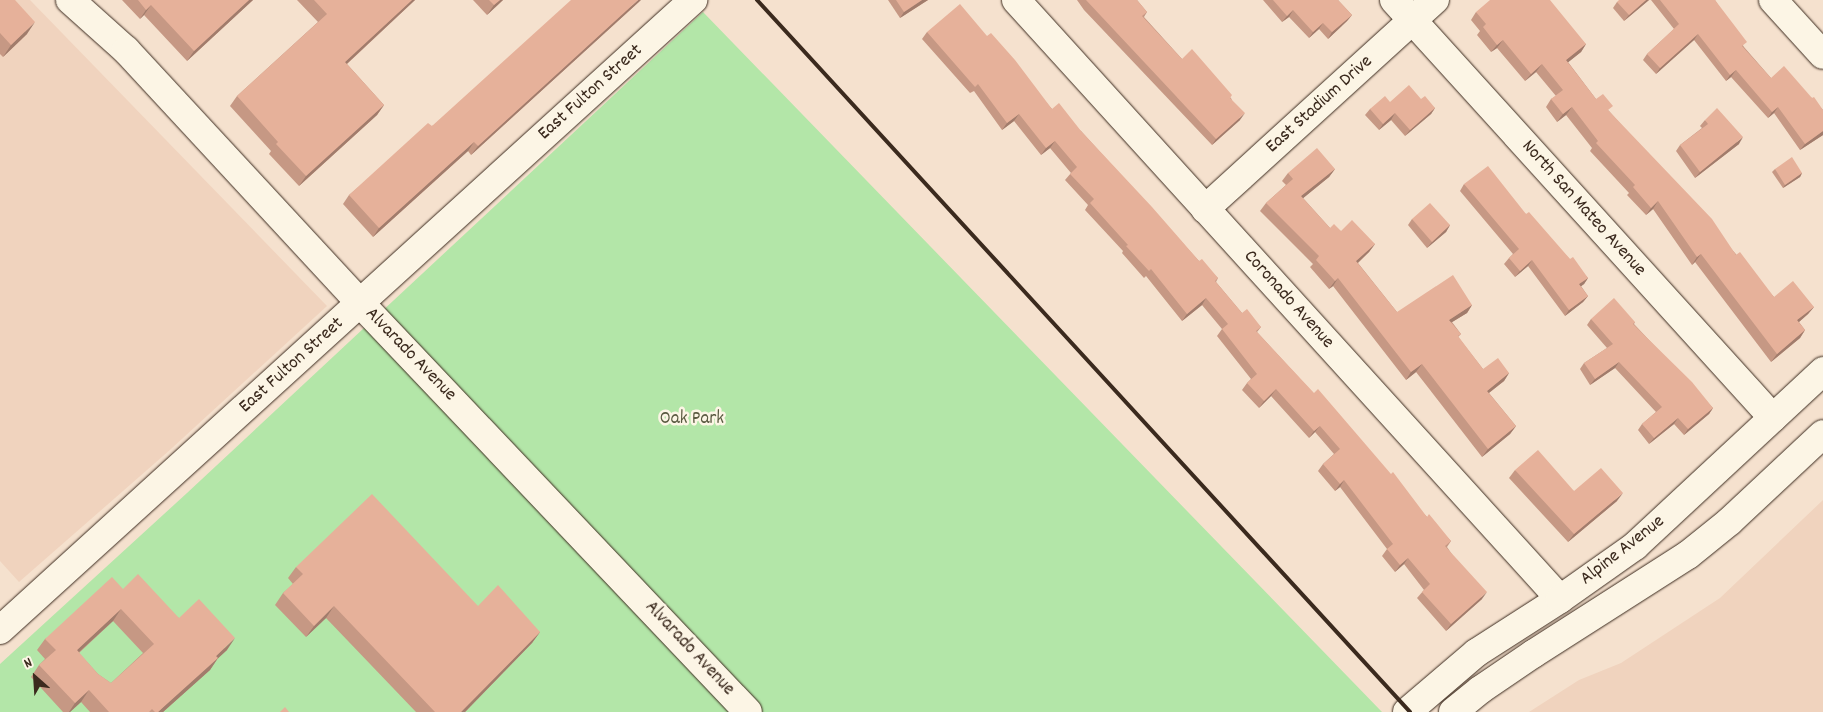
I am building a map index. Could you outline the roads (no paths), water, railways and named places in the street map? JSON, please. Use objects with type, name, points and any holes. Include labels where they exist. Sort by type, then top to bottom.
[{"type":"street","name":"Alvarado Avenue","points":[[70,0],[126,50],[361,304],[748,712]]},
{"type":"street","name":"East Fulton Street","points":[[0,630],[361,304],[693,0]]},
{"type":"street","name":"Coronado Avenue","points":[[1016,0],[1560,599]]},
{"type":"street","name":"North San Mateo Avenue","points":[[1394,0],[1773,418]]},
{"type":"street","name":"East Stadium Drive","points":[[1205,209],[1435,0]]},
{"type":"street","points":[[1773,0],[1823,55]]},
{"type":"street","name":"Alpine Avenue","points":[[1407,712],[1476,654],[1560,599],[1634,546],[1823,371]]},
{"type":"street","name":"Alpine Avenue","points":[[1453,712],[1503,674],[1688,555],[1730,521],[1823,434]]},
{"type":"railway","points":[[757,0],[1410,712]]},
{"type":"park label","name":"Oak Park","points":[[692,420]]}]
